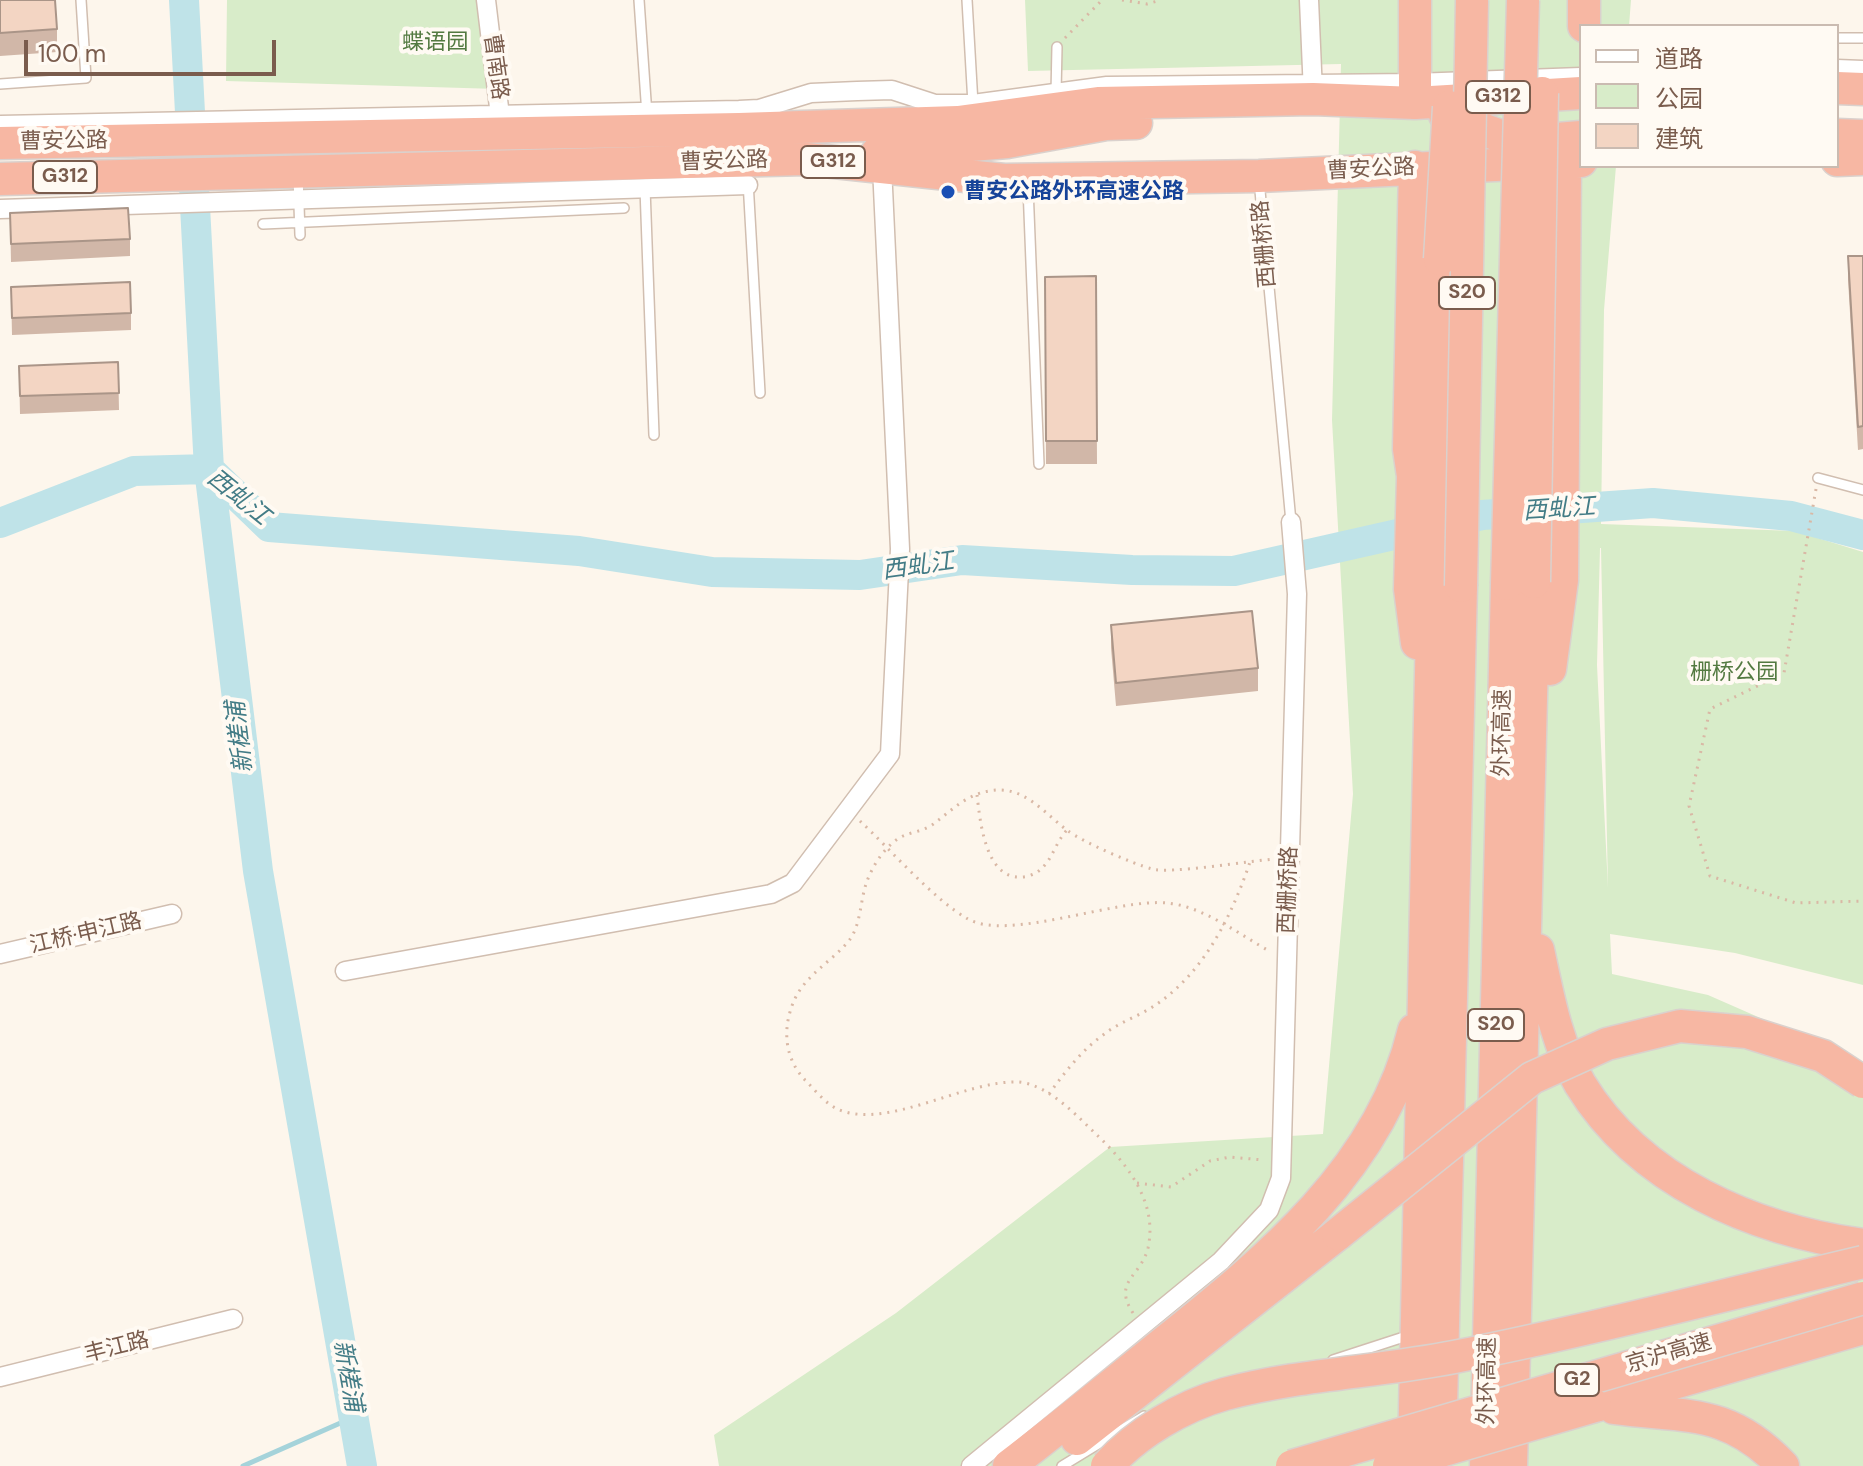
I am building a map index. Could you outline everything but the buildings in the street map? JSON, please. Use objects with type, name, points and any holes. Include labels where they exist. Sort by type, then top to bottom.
[{"type":"highway","points":[[1415,0],[1423,99]]},
{"type":"highway","points":[[1414,1466],[1440,259],[1456,0]]},
{"type":"highway","name":"外环高速","points":[[1440,1466],[1435,588],[1472,0]]},
{"type":"highway","name":"外环高速","points":[[1486,1466],[1534,582],[1523,0]]},
{"type":"highway","points":[[1511,1466],[1531,803],[1544,0]]},
{"type":"highway","points":[[1584,0],[1584,24]]},
{"type":"highway","points":[[1839,88],[1863,89]]},
{"type":"highway","name":"曹安公路","points":[[0,143],[129,131],[974,111],[1056,100],[1098,103],[1313,91],[1423,99]]},
{"type":"highway","points":[[806,159],[1007,142],[1106,124],[1423,99],[1499,112],[1557,105],[1579,94]]},
{"type":"highway","points":[[1423,99],[1517,143]]},
{"type":"highway","points":[[1839,135],[1863,136]]},
{"type":"highway","points":[[1435,588],[1409,449],[1415,167],[1451,149],[1517,143],[1576,153],[1565,470],[1534,582]]},
{"type":"highway","name":"曹安公路","points":[[0,179],[131,191],[748,174],[806,159],[950,177],[1027,180],[1259,176],[1576,153]]},
{"type":"highway","points":[[1839,160],[1863,159]]},
{"type":"highway","points":[[1528,901],[1554,1018],[1581,1084],[1608,1119],[1675,1180],[1716,1203],[1759,1221],[1809,1236],[1863,1245]]},
{"type":"highway","points":[[1009,1466],[1180,1330],[1285,1240],[1336,1185],[1375,1127],[1400,1073],[1425,984]]},
{"type":"highway","points":[[1039,1466],[1176,1365],[1532,1078],[1607,1044],[1680,1026],[1747,1032],[1823,1056],[1863,1082]]},
{"type":"highway","points":[[1107,1466],[1121,1451],[1182,1411],[1224,1394],[1453,1358],[1863,1262]]},
{"type":"highway","name":"京沪高速","points":[[1292,1466],[1863,1298]]},
{"type":"highway","name":"京沪高速","points":[[1389,1466],[1863,1328]]},
{"type":"highway","points":[[1595,1406],[1688,1413],[1716,1421],[1748,1436],[1783,1466]]},
{"type":"street","name":"曹南路","points":[[486,0],[501,123]]},
{"type":"street","points":[[1309,0],[1313,91]]},
{"type":"street","points":[[1839,69],[1863,70]]},
{"type":"street","points":[[1423,99],[1579,77]]},
{"type":"street","points":[[0,125],[129,131]]},
{"type":"street","points":[[345,971],[771,894],[793,883],[890,754],[900,549],[882,167]]},
{"type":"street","points":[[0,209],[131,191]]},
{"type":"street","name":"西栅桥路","points":[[971,1466],[1221,1261],[1269,1210],[1281,1178],[1297,594],[1291,522]]},
{"type":"street","name":"江桥·申江路","points":[[0,954],[172,914]]},
{"type":"street","name":"丰江路","points":[[0,1377],[233,1319]]},
{"type":"lane","points":[[0,84],[86,78],[81,0]]},
{"type":"lane","points":[[639,0],[647,121]]},
{"type":"lane","points":[[967,0],[974,111]]},
{"type":"lane","points":[[1839,38],[1863,38]]},
{"type":"lane","points":[[1056,100],[1057,47]]},
{"type":"lane","points":[[748,174],[760,393]]},
{"type":"lane","name":"西栅桥路","points":[[1259,176],[1291,522]]},
{"type":"lane","points":[[645,177],[654,435]]},
{"type":"lane","points":[[498,213],[499,180]]},
{"type":"lane","points":[[1027,180],[1039,464]]},
{"type":"lane","points":[[298,185],[300,235]]},
{"type":"lane","points":[[263,224],[624,208]]},
{"type":"lane","points":[[1818,478],[1863,490]]},
{"type":"lane","points":[[1317,1364],[1417,1332]]},
{"type":"lane","points":[[1209,1387],[1303,1366]]},
{"type":"lane","points":[[1062,1466],[1156,1408]]},
{"type":"path","points":[[1057,47],[1102,0]]},
{"type":"path","points":[[1122,0],[1147,4],[1161,0]]},
{"type":"path","points":[[1818,478],[1784,673],[1710,709],[1689,806],[1710,876],[1796,903],[1863,901]]},
{"type":"path","points":[[1142,1327],[1125,1300],[1125,1287],[1142,1263],[1148,1247],[1148,1214],[1137,1183],[1121,1158],[1049,1094],[1038,1087],[1018,1082],[971,1088],[888,1110],[859,1114],[836,1108],[801,1076],[786,1040],[791,1006],[810,975],[848,941],[858,920],[870,871],[889,848],[902,837],[931,826],[964,800],[989,791],[1014,791],[1055,818],[1067,830],[1154,870],[1290,857]]},
{"type":"path","points":[[977,795],[992,858],[1004,873],[1013,877],[1034,874],[1045,866],[1055,843],[1067,830]]},
{"type":"path","points":[[848,810],[969,920],[1015,924],[1144,902],[1169,903],[1194,910],[1287,961]]},
{"type":"path","points":[[1049,1094],[1085,1050],[1104,1034],[1157,1004],[1212,946],[1251,861]]},
{"type":"path","points":[[1137,1183],[1171,1187],[1197,1167],[1230,1157],[1282,1164]]},
{"type":"green space","name":"蝶语园","points":[[227,0],[485,0],[498,89],[226,81]]},
{"type":"green space","name":"栅桥公园","points":[[1025,0],[1631,0],[1629,24],[1579,24],[1579,168],[1616,168],[1604,310],[1601,524],[1795,531],[1863,552],[1863,985],[1735,953],[1610,934],[1612,974],[1708,995],[1863,1063],[1863,1466],[719,1466],[714,1435],[896,1313],[1110,1147],[1323,1134],[1353,794],[1332,420],[1341,64],[1028,71]],"holes":[[[1600,548],[1601,548],[1608,888],[1597,665]]]},
{"type":"waterway","name":"新槎浦","points":[[184,0],[209,469],[258,871],[362,1466]]},
{"type":"waterway","name":"西虬江","points":[[0,523],[134,471],[209,469],[269,527],[579,551],[712,572],[860,575],[962,560],[1132,570],[1234,571],[1482,515],[1653,503],[1791,516],[1863,535]]},
{"type":"waterway","points":[[243,1466],[354,1417]]},
{"type":"place","name":"曹安公路外环高速公路","points":[[948,192]]}]
